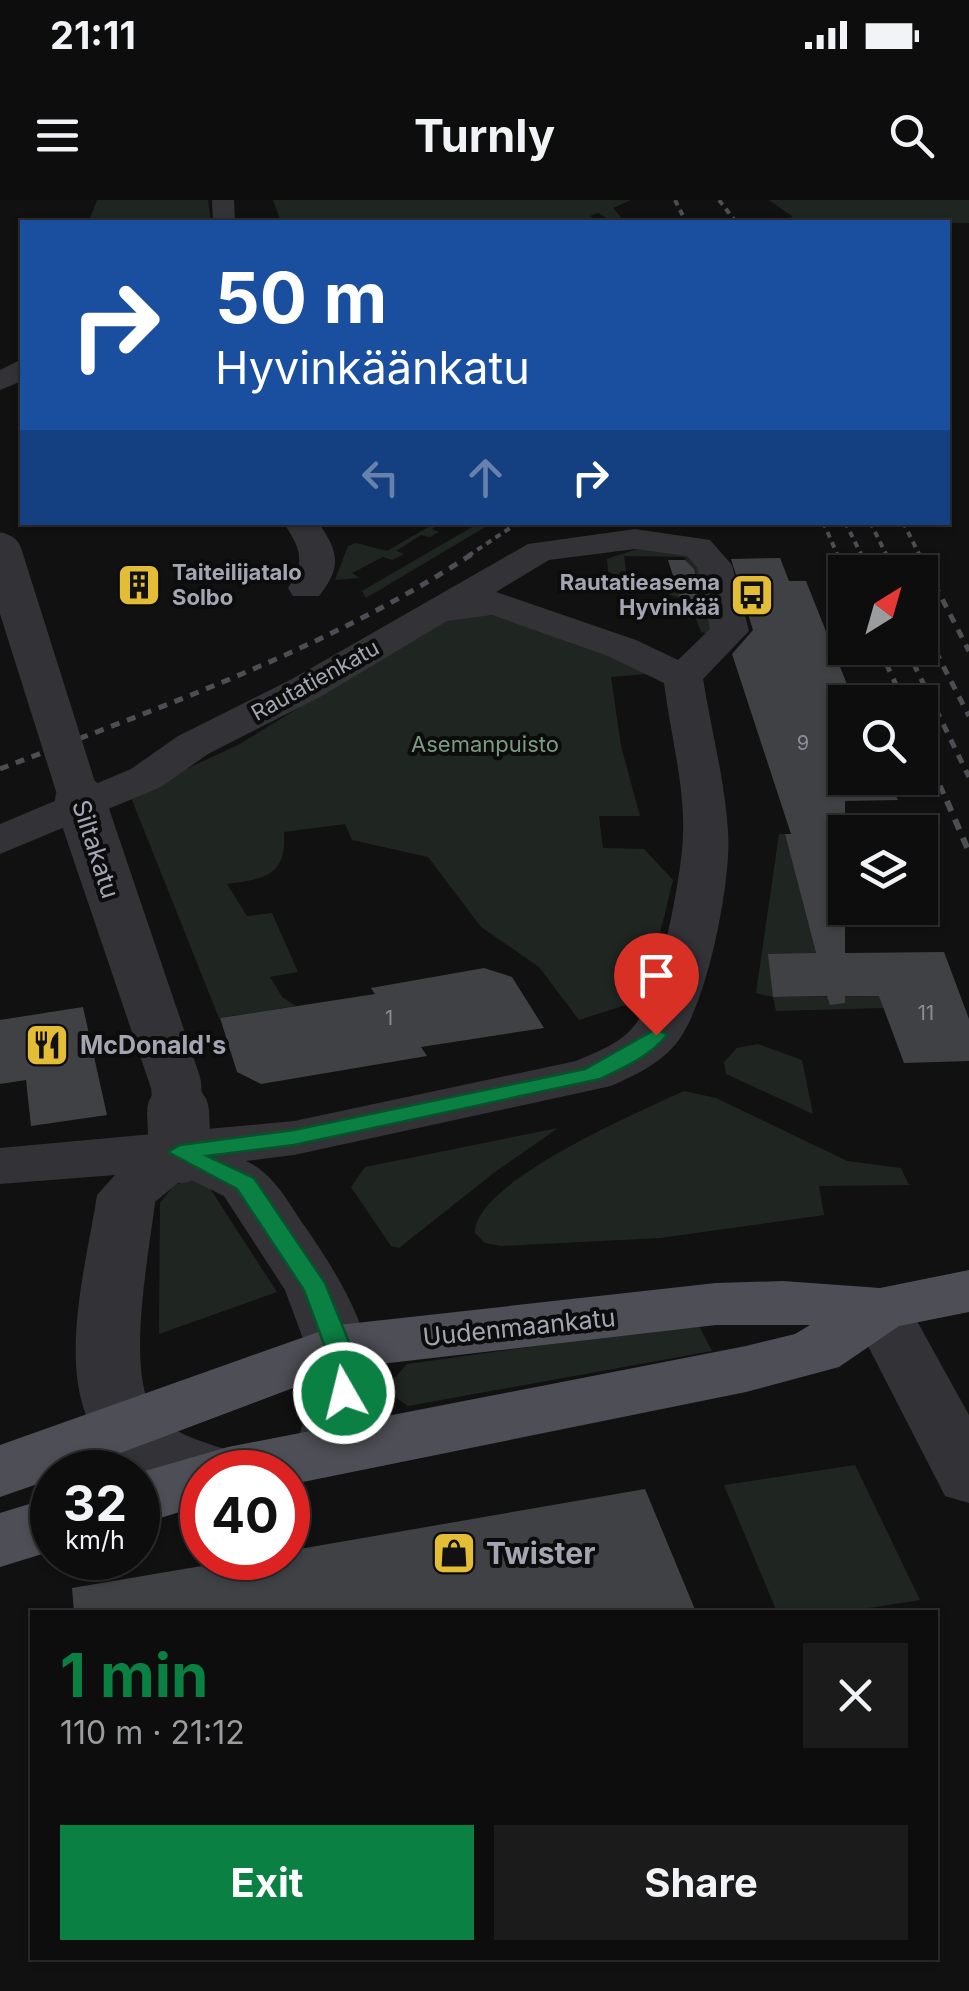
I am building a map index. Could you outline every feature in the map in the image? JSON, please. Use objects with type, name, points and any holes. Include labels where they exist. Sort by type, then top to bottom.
[{"type":"main road","name":"Uudenmaankatu","points":[[0,1472],[338,1347],[716,1304],[783,1302],[880,1310],[969,1291]]},
{"type":"main road","name":"Uudenmaankatu","points":[[310,1454],[746,1369],[816,1351],[880,1310]]},
{"type":"main road","points":[[0,1540],[30,1531]]},
{"type":"street","points":[[0,382],[0,398]]},
{"type":"street","points":[[302,525],[323,558],[322,572],[306,588]]},
{"type":"street","name":"Rautatienkatu","points":[[0,840],[146,778],[193,745],[306,688],[436,612],[486,594],[530,554],[653,539],[698,548],[714,565],[731,624],[726,636],[683,677],[622,648],[486,594]]},
{"type":"street","name":"Siltakatu","points":[[0,548],[105,880],[176,1084],[180,1152]]},
{"type":"street","points":[[0,1166],[180,1152],[294,1138],[592,1074],[632,1056],[656,1035],[674,1002],[706,834],[683,677]]},
{"type":"street","name":"Rautatienkatu","points":[[0,815],[121,764],[193,745]]},
{"type":"street","points":[[180,1152],[246,1184],[316,1289],[338,1347],[344,1393],[330,1450]]},
{"type":"street","points":[[180,1152],[126,1195],[105,1365],[126,1428],[163,1453],[180,1459]]},
{"type":"street","points":[[880,1310],[969,1478]]},
{"type":"green space","points":[[97,200],[208,200],[211,220],[96,220],[90,218]]},
{"type":"green space","points":[[273,200],[631,200],[613,208],[623,220],[610,220],[598,213],[590,216],[597,220],[280,220]]},
{"type":"green space","points":[[769,200],[969,200],[969,223],[777,219],[793,217]]},
{"type":"green space","points":[[432,525],[439,525],[432,529],[439,532],[430,537],[421,535],[396,551],[404,554],[392,560],[383,557],[352,573],[360,578],[335,580],[348,546],[356,543],[387,551]]},
{"type":"green space","points":[[476,525],[489,525],[366,598],[362,591]]},
{"type":"green space","points":[[640,548],[689,554],[699,561],[712,635],[701,632],[690,602],[627,579],[608,572],[607,559]],"holes":[[[624,556],[685,557],[689,579],[627,579]]]},
{"type":"green space","name":"Asemanpuisto","points":[[499,616],[638,666],[646,674],[611,677],[621,746],[640,816],[599,816],[603,848],[644,849],[673,880],[644,999],[579,1020],[539,967],[481,927],[428,857],[352,840],[345,824],[284,832],[282,858],[271,873],[227,884],[247,916],[272,913],[298,972],[270,977],[282,997],[296,1006],[219,1018],[130,795],[238,745],[447,617]]},
{"type":"green space","points":[[779,834],[785,834],[816,953],[773,997],[756,993]]},
{"type":"green space","points":[[880,996],[884,1008],[776,1011],[773,997]]},
{"type":"green space","points":[[758,1044],[802,1060],[813,1114],[726,1074],[724,1062],[737,1048]]},
{"type":"green space","points":[[684,1091],[716,1098],[847,1161],[901,1168],[909,1185],[819,1186],[824,1215],[660,1238],[501,1246],[485,1243],[475,1233],[482,1213],[529,1171],[599,1131]]},
{"type":"green space","points":[[558,1128],[399,1248],[391,1246],[351,1187],[365,1167]]},
{"type":"green space","points":[[192,1180],[209,1187],[277,1292],[159,1334],[160,1203],[174,1185]]},
{"type":"green space","points":[[698,1324],[712,1351],[408,1406],[392,1395],[391,1382],[407,1364]]},
{"type":"green space","points":[[855,1465],[920,1600],[856,1610],[776,1610],[724,1485]]},
{"type":"building","points":[[780,558],[789,581],[806,581],[828,636],[828,665],[839,665],[847,685],[828,685],[828,795],[896,795],[898,800],[845,801],[845,815],[828,815],[828,925],[845,925],[845,953],[944,952],[969,1019],[969,1061],[904,1063],[879,996],[845,996],[845,1003],[830,1005],[827,996],[773,997],[768,954],[816,953],[785,834],[791,834],[732,654],[753,630],[731,559]]},
{"type":"building","points":[[668,560],[685,560],[694,569],[704,619],[687,619]]},
{"type":"building","points":[[484,968],[512,977],[544,1028],[421,1047],[427,1056],[261,1084],[237,1072],[220,1018],[375,994],[371,988]]},
{"type":"building","name":"McDonald's","points":[[83,1007],[107,1115],[31,1126],[26,1080],[0,1084],[0,1020]]},
{"type":"building","points":[[645,1489],[695,1610],[74,1610],[72,1588],[119,1580],[160,1580],[160,1573],[180,1570],[180,1580],[310,1580],[310,1547]]},
{"type":"railway","points":[[675,200],[685,220]]},
{"type":"railway","points":[[719,200],[734,220]]},
{"type":"railway","points":[[468,556],[514,525]]},
{"type":"railway","points":[[824,525],[838,555]]},
{"type":"railway","points":[[846,525],[862,555]]},
{"type":"railway","points":[[872,525],[886,555]]},
{"type":"railway","points":[[904,525],[919,554]]},
{"type":"railway","points":[[0,769],[182,699],[302,647],[417,588],[472,554]]},
{"type":"railway","points":[[919,554],[969,651]]},
{"type":"railway","points":[[938,656],[969,716]]},
{"type":"railway","points":[[887,665],[896,685]]},
{"type":"railway","points":[[914,665],[969,777]]},
{"type":"railway","points":[[938,781],[948,804]]},
{"type":"railway","points":[[947,801],[969,852]]},
{"type":"place","name":"Taiteilijatalo Solbo","points":[[139,585]]},
{"type":"place","name":"Rautatieasema Hyvinkää","points":[[752,595]]},
{"type":"place","name":"McDonald's","points":[[47,1045]]},
{"type":"place","name":"Twister","points":[[454,1553]]},
{"type":"route","points":[[344,1393],[338,1347],[316,1289],[246,1184],[180,1152],[294,1138],[592,1074],[632,1056],[656,1035]]}]
